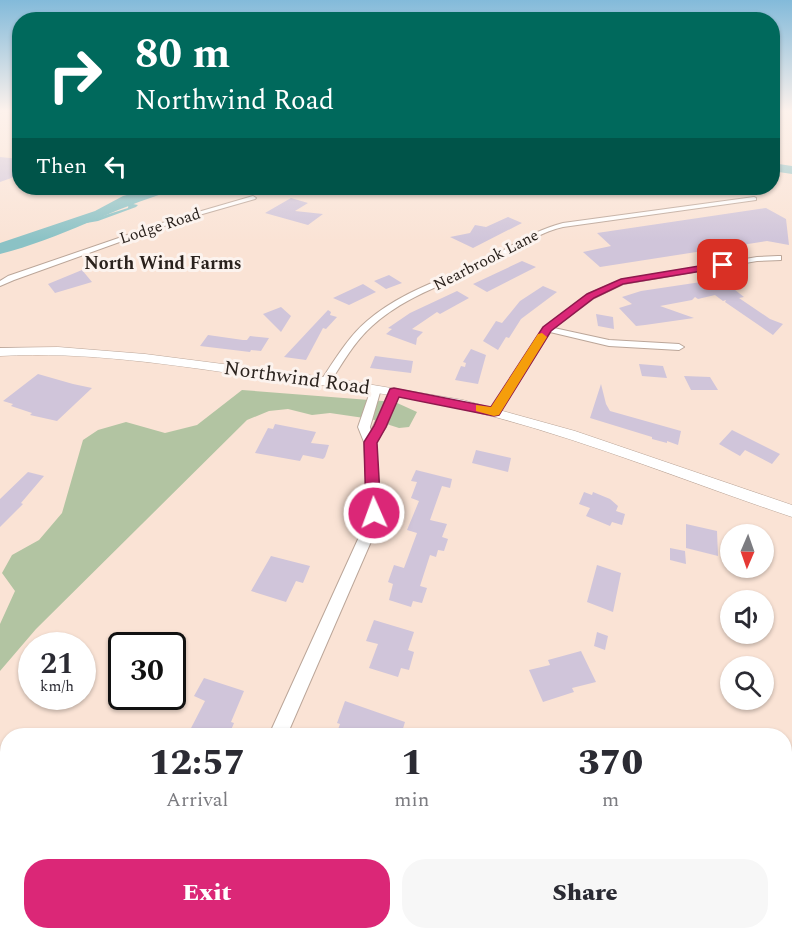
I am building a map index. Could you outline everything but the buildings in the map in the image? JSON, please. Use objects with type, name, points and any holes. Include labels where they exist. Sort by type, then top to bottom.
[{"type":"street","name":"Lodge Road","points":[[0,284],[104,244],[254,198]]},
{"type":"street","name":"Nearbrook Lane","points":[[325,382],[361,332],[378,316],[494,258],[542,230],[563,225],[754,199]]},
{"type":"street","points":[[494,412],[547,329],[591,296],[611,285],[757,259],[778,258]]},
{"type":"street","points":[[547,329],[609,344],[679,347]]},
{"type":"street","name":"Northwind Road","points":[[0,352],[42,350],[91,352],[376,389],[494,412],[578,438],[792,511]]},
{"type":"street","points":[[281,728],[374,513],[370,442],[364,427],[376,389]]},
{"type":"street","points":[[370,442],[380,427],[394,392]]},
{"type":"green space","points":[[242,390],[395,402],[417,412],[409,427],[399,428],[371,419],[330,413],[312,415],[288,409],[269,411],[247,420],[33,632],[18,632],[18,650],[0,671],[0,624],[15,591],[2,573],[12,555],[39,540],[62,513],[83,440],[98,430],[126,422],[165,433],[197,425]]},
{"type":"water","points":[[143,195],[131,201],[138,205],[136,207],[98,221],[75,225],[51,236],[0,252],[0,249],[128,208],[129,201]]},
{"type":"waterway","points":[[780,168],[792,170]]},
{"type":"waterway","points":[[0,249],[100,214],[128,199],[142,195]]},
{"type":"slow traffic","points":[[480,408],[494,412],[542,337]]},
{"type":"district","name":"North Wind Farms","points":[[163,263]]},
{"type":"route","points":[[374,513],[370,442],[380,427],[394,392],[450,401],[494,412],[547,329],[591,296],[621,282],[723,265]]}]
